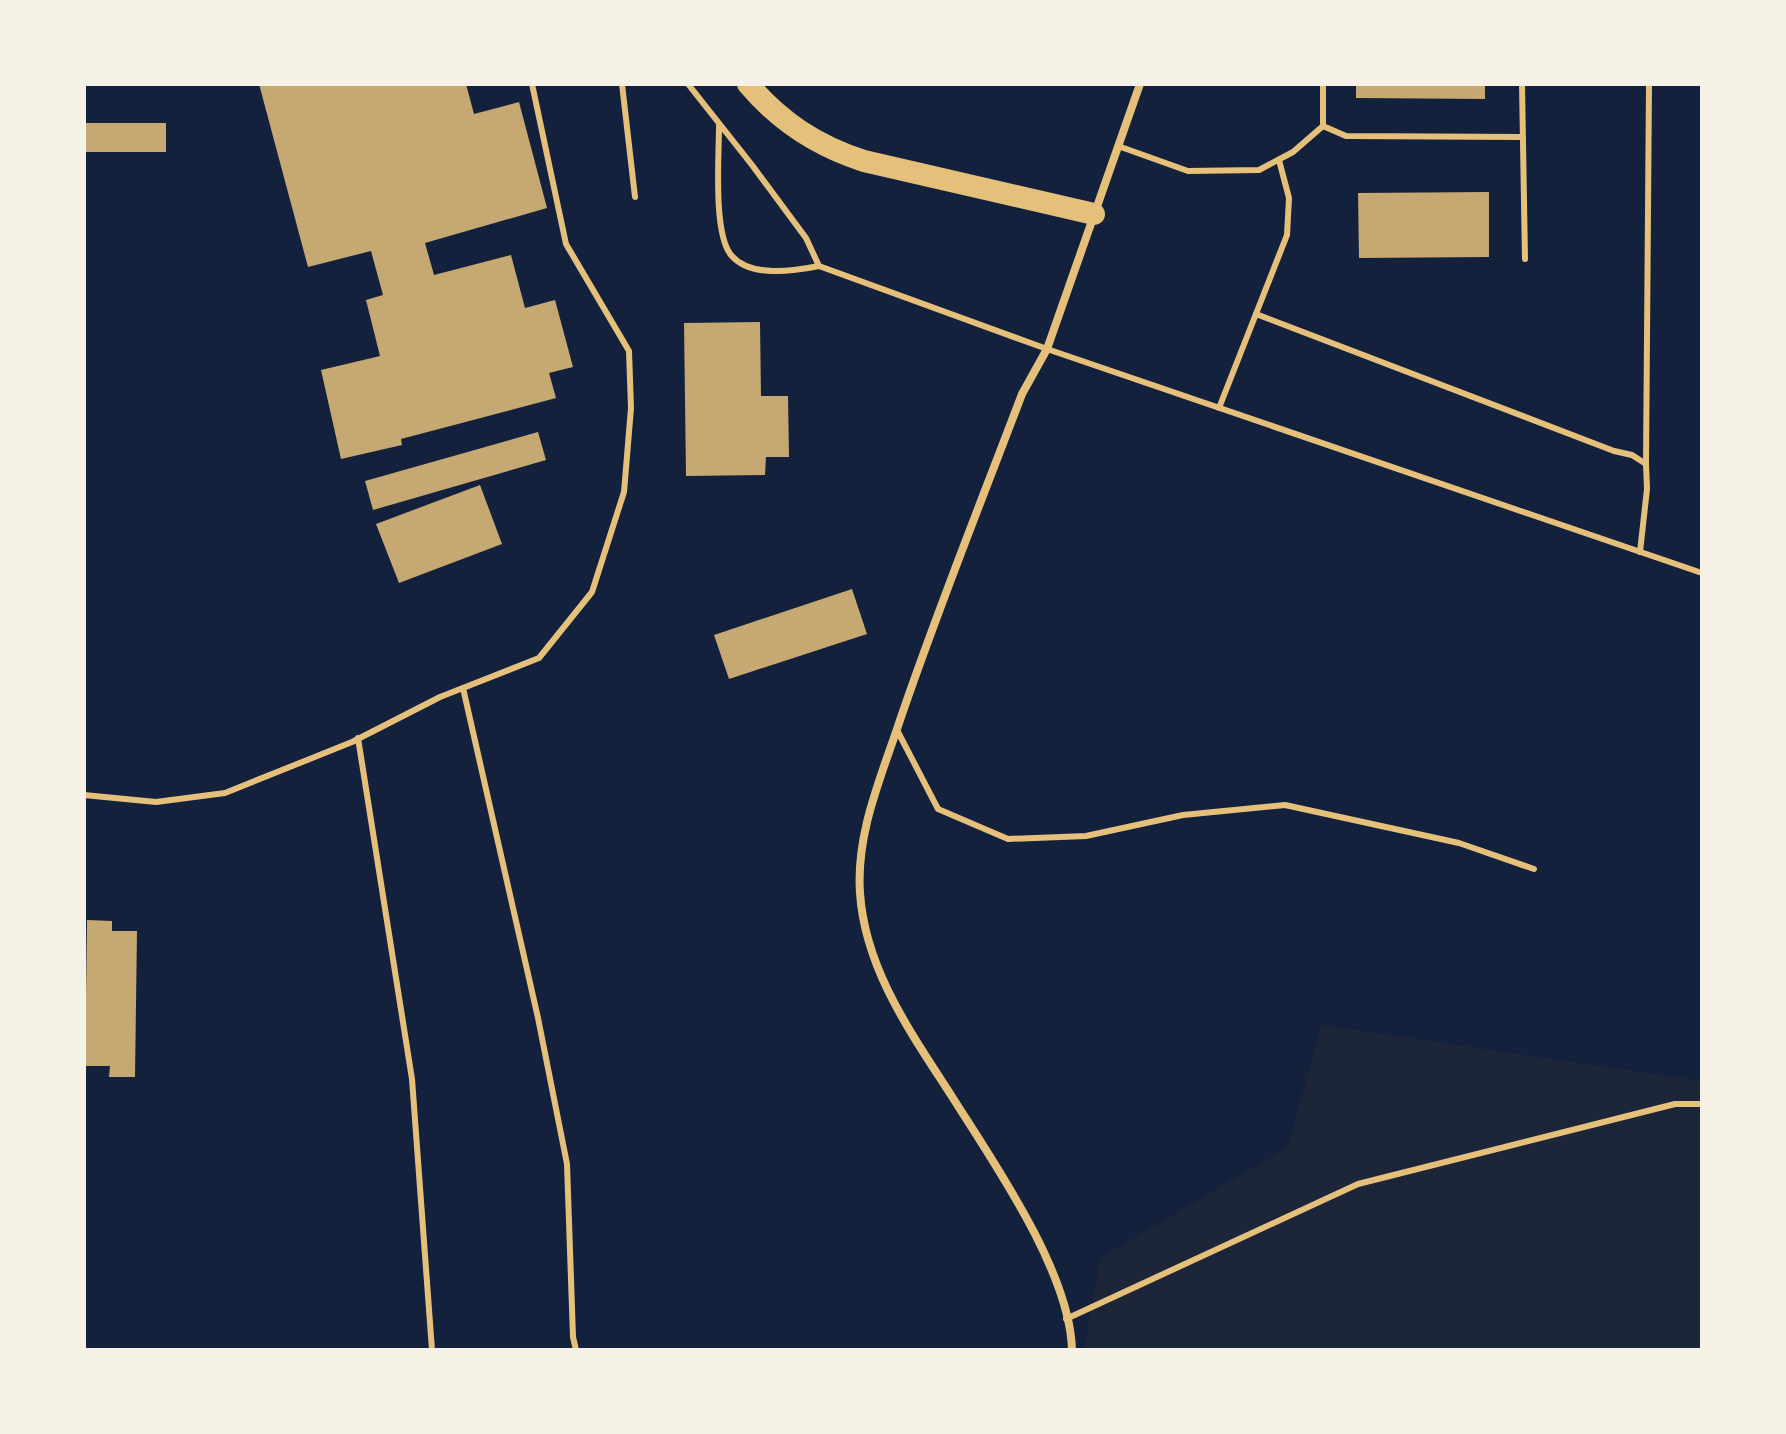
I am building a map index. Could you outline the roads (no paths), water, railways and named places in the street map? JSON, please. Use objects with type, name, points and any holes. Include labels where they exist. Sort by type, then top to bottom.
[{"type":"highway","points":[[748,84],[767,107],[798,131],[838,152],[864,161],[1094,214]]},
{"type":"street","points":[[1072,1350],[1060,1291],[1043,1248],[906,1026],[883,982],[867,938],[860,894],[864,833],[897,730],[1022,394],[1047,349],[1140,84]]},
{"type":"lane","points":[[84,795],[156,802],[225,793],[358,738],[463,688],[539,658],[592,592],[624,492],[631,408],[629,351],[566,244],[532,84]]},
{"type":"lane","points":[[622,84],[635,197]]},
{"type":"lane","points":[[688,84],[806,238],[819,266]]},
{"type":"lane","points":[[1118,146],[1188,171],[1259,170],[1293,152],[1323,126],[1323,84]]},
{"type":"lane","points":[[1522,84],[1525,259]]},
{"type":"lane","points":[[1640,552],[1647,489],[1649,84]]},
{"type":"lane","points":[[719,126],[720,222],[725,245],[732,257],[749,266],[772,270],[819,266],[1047,349],[1702,573]]},
{"type":"lane","points":[[1323,126],[1346,136],[1522,137]]},
{"type":"lane","points":[[1219,408],[1287,235],[1289,198],[1279,160]]},
{"type":"lane","points":[[1256,314],[1632,455],[1646,464]]},
{"type":"lane","points":[[463,688],[538,1018],[567,1164],[576,1350]]},
{"type":"lane","points":[[897,730],[938,809],[1008,839],[1086,836],[1183,815],[1285,805],[1459,843],[1534,869]]},
{"type":"lane","points":[[358,738],[412,1079],[432,1350]]},
{"type":"lane","points":[[1066,1319],[1358,1184],[1675,1104],[1702,1104]]}]
